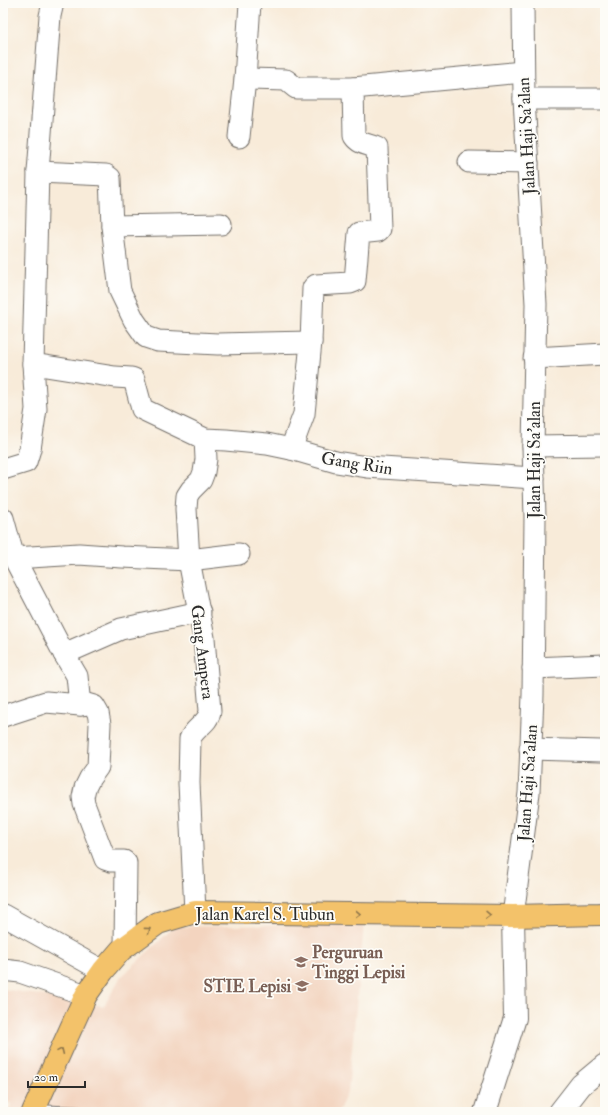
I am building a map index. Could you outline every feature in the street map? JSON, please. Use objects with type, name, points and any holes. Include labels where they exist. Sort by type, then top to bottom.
[{"type":"highway","name":"Jalan Karel S. Tubun","points":[[34,1111],[86,995],[103,971],[125,947],[158,923],[195,912],[513,916],[605,913]]},
{"type":"street","points":[[3,469],[26,462],[30,449],[36,409],[33,364],[38,172],[50,16],[53,3]]},
{"type":"street","points":[[239,138],[250,3]]},
{"type":"street","name":"Jalan Haji Sa'alan","points":[[513,916],[529,793],[533,695],[533,446],[536,304],[524,99],[523,3]]},
{"type":"street","points":[[245,79],[286,80],[296,88],[353,88],[523,72]]},
{"type":"street","points":[[291,449],[304,414],[311,342],[314,286],[350,283],[355,281],[359,233],[378,231],[380,229],[377,148],[362,143],[354,136],[353,88]]},
{"type":"street","points":[[524,99],[605,99]]},
{"type":"street","points":[[469,162],[528,163]]},
{"type":"street","points":[[38,172],[106,175],[110,178],[112,226],[120,291],[134,320],[146,337],[158,341],[218,344],[311,342]]},
{"type":"street","points":[[112,226],[221,224]]},
{"type":"street","points":[[534,358],[605,354]]},
{"type":"street","points":[[33,364],[134,379],[142,409],[205,439]]},
{"type":"street","name":"Gang Riin","points":[[205,439],[267,444],[291,449],[336,462],[367,467],[534,478]]},
{"type":"street","name":"Gang Ampera","points":[[195,912],[189,783],[190,739],[194,732],[208,717],[210,711],[204,638],[189,560],[186,510],[187,496],[201,480],[204,472],[206,460],[205,439]]},
{"type":"street","points":[[533,446],[605,446]]},
{"type":"street","points":[[3,518],[14,558],[64,654],[78,676],[80,705]]},
{"type":"street","points":[[14,558],[79,554],[189,560],[239,554]]},
{"type":"street","points":[[64,654],[121,629],[200,612]]},
{"type":"street","points":[[533,668],[605,665]]},
{"type":"street","points":[[3,716],[46,702],[80,705],[87,704],[94,706],[98,713],[100,724],[98,767],[85,788],[83,798],[105,859],[112,861],[124,861],[126,863],[125,947]]},
{"type":"street","points":[[530,749],[601,751]]},
{"type":"street","points":[[3,915],[103,971]]},
{"type":"street","points":[[485,1112],[515,1018],[513,916]]},
{"type":"street","points":[[3,970],[20,972],[86,995]]},
{"type":"street","points":[[560,1112],[581,1085],[605,1065]]},
{"type":"lane","points":[[34,1111],[82,1112]]},
{"type":"shaded area","points":[[364,924],[348,1091],[338,1112],[8,1112],[12,1103],[3,1102],[3,989],[104,1006],[120,978],[174,927]]},
{"type":"place","name":"Perguruan Tinggi Lepisi","points":[[301,962]]},
{"type":"place","name":"STIE Lepisi","points":[[302,986]]}]
